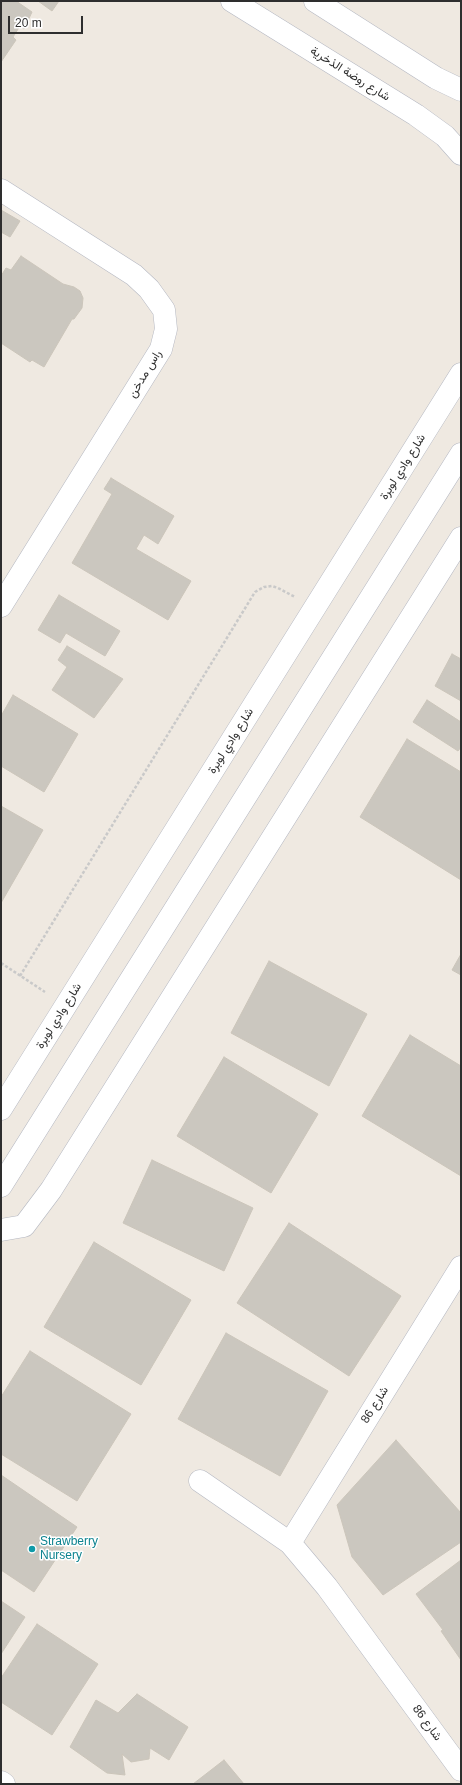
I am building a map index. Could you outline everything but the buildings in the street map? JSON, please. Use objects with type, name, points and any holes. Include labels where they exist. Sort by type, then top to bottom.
[{"type":"street","name":"شارع روضة الذخرية","points":[[232,1],[416,115],[445,136],[461,154]]},
{"type":"street","points":[[315,1],[436,78],[461,90]]},
{"type":"street","name":"راس مدخن","points":[[1,190],[134,275],[148,289],[164,310],[166,329],[162,349],[1,606]]},
{"type":"street","name":"شارع وادي لوبرة","points":[[1,1109],[461,374]]},
{"type":"street","points":[[1,1186],[461,454]]},
{"type":"street","points":[[1,1230],[24,1226],[51,1190],[461,538]]},
{"type":"street","name":"شارع 86","points":[[290,1543],[461,1268]]},
{"type":"street","name":"شارع 86","points":[[200,1481],[290,1543],[327,1587],[461,1770]]},
{"type":"path","points":[[20,976],[255,592],[264,587],[278,588],[314,608]]},
{"type":"path","points":[[1,963],[66,1006]]},
{"type":"place","name":"Strawberry Nursery","points":[[32,1549]]}]
